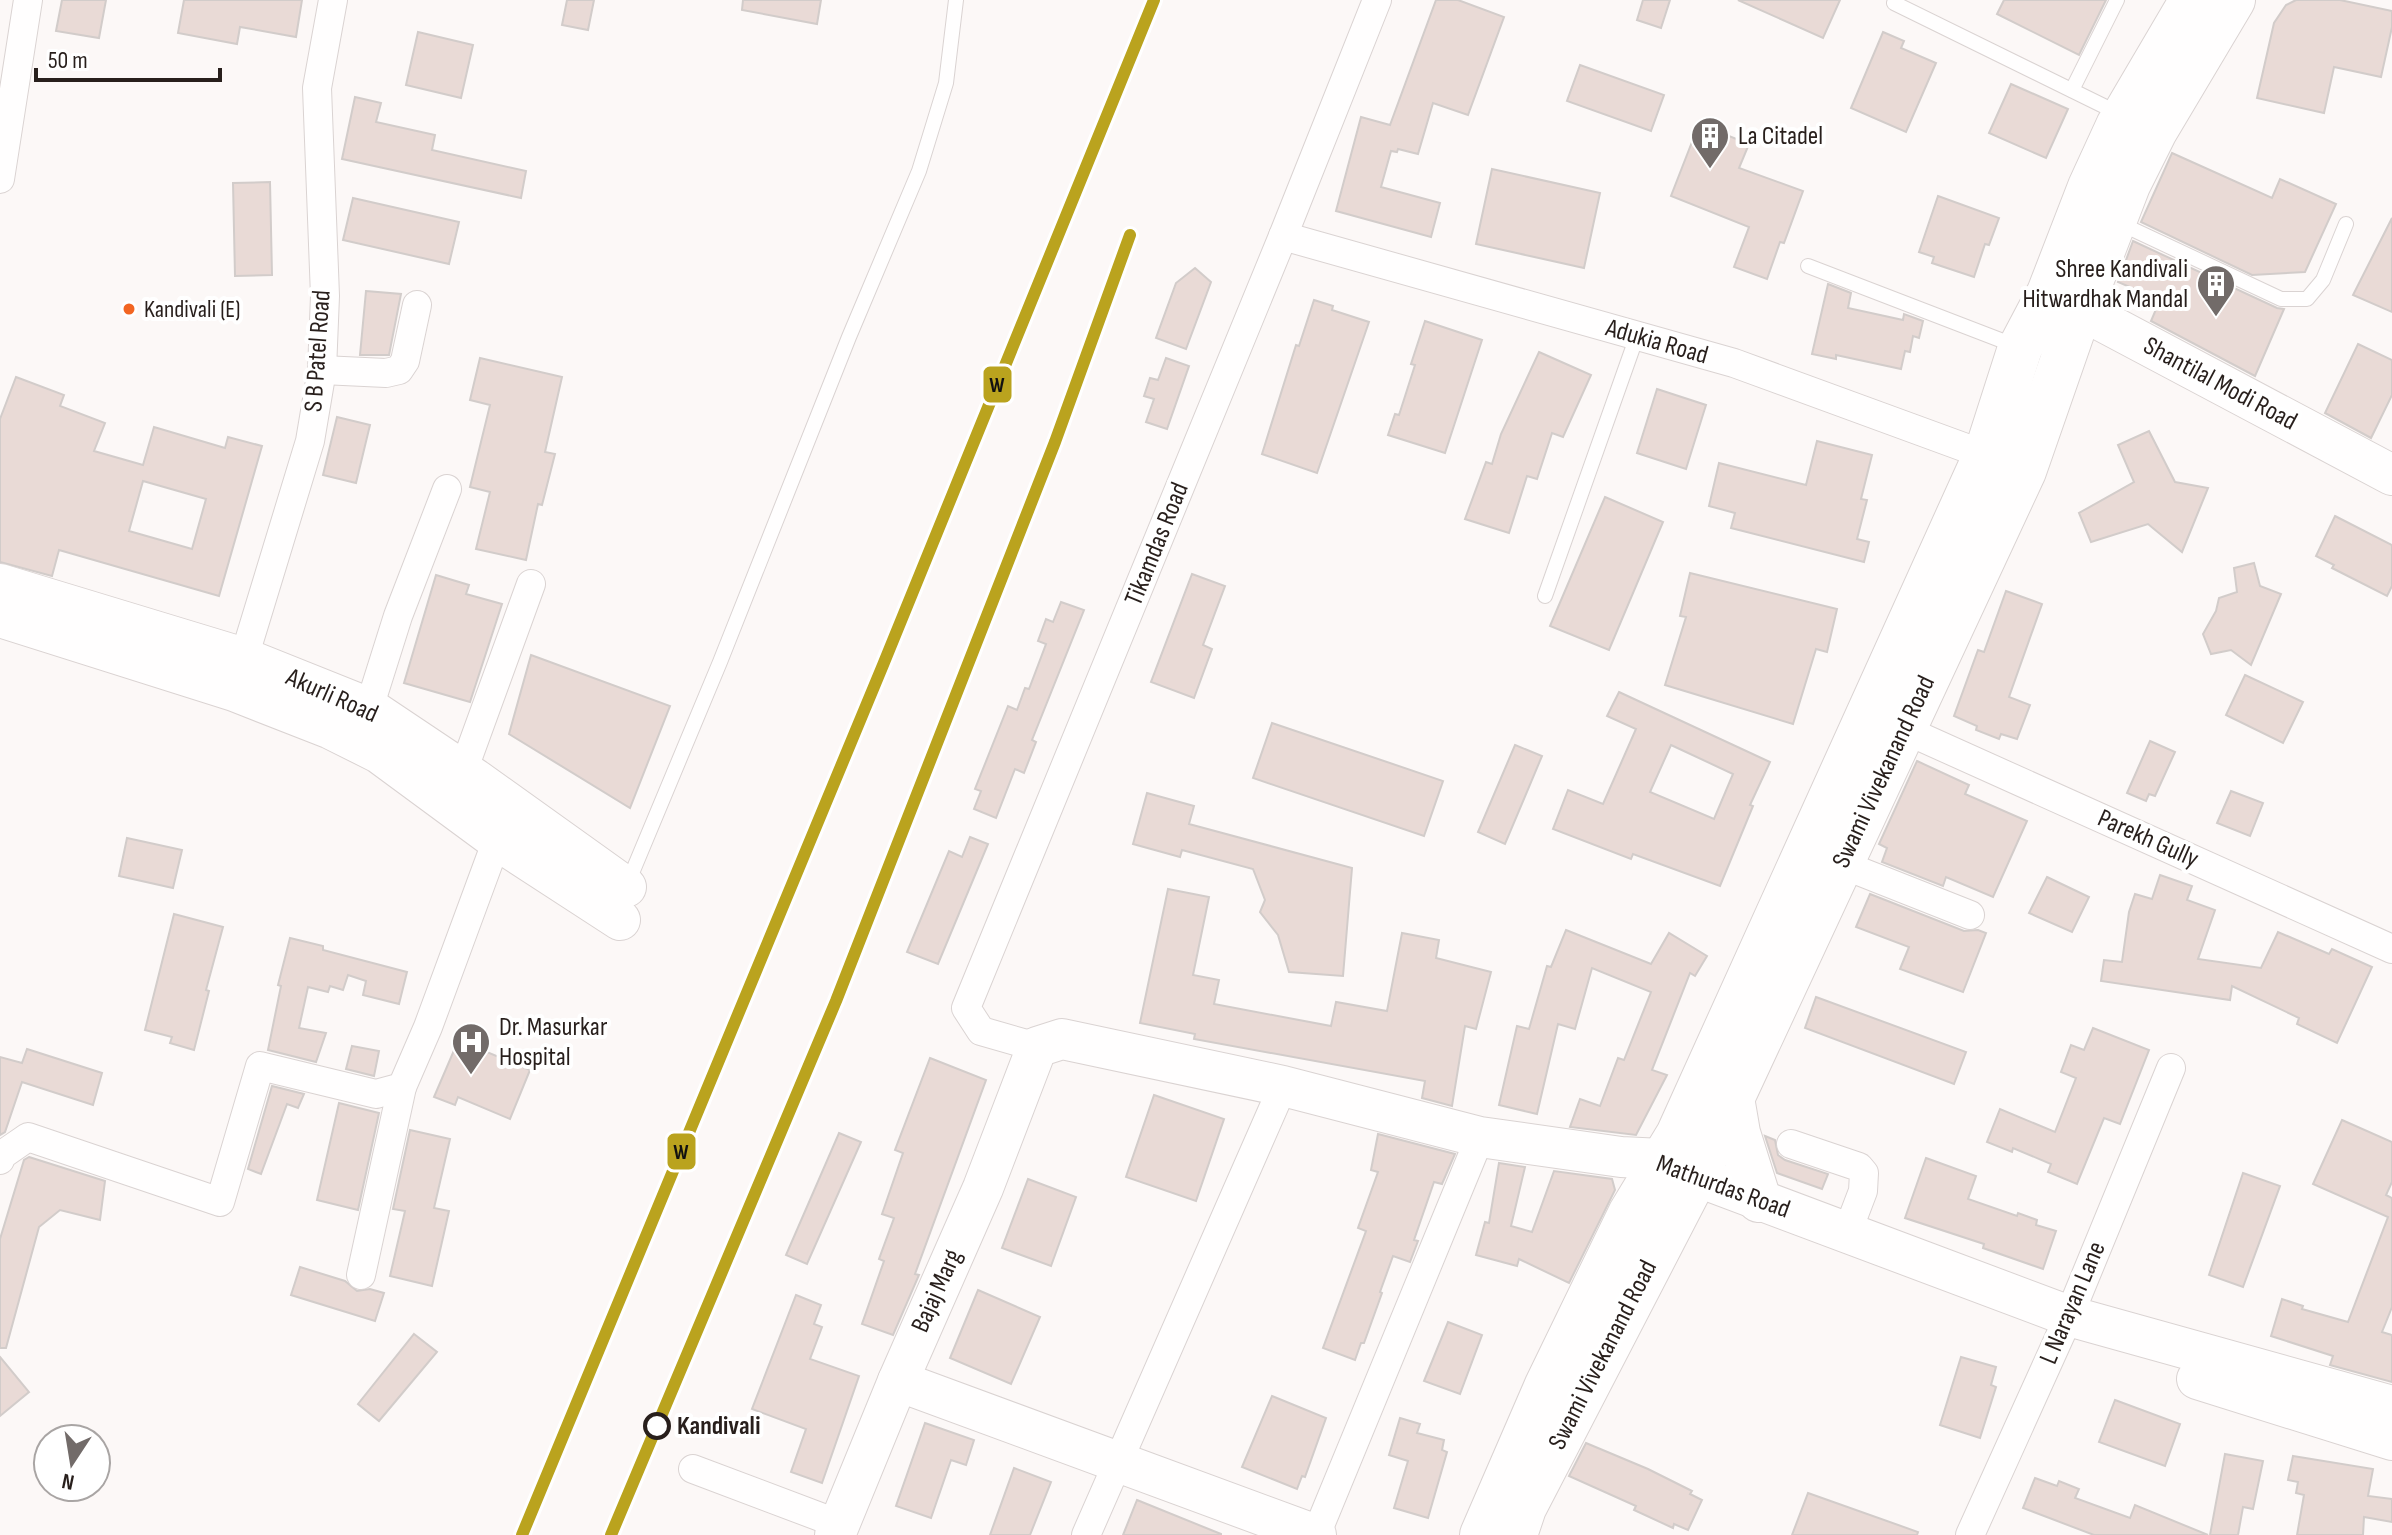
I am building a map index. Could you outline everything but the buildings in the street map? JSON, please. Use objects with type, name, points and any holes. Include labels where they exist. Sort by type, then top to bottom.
[{"type":"main road","name":"Swami Vivekanand Road","points":[[1525,1526],[1678,1135],[2005,463],[2020,348],[2064,302],[2113,220],[2155,131],[2233,0]]},
{"type":"main road","name":"Swami Vivekanand Road","points":[[1482,1535],[1554,1371],[1630,1214],[1732,1098],[1903,729],[2064,302],[2090,187],[2184,2]]},
{"type":"main road","points":[[1732,1098],[1738,1133],[1759,1200]]},
{"type":"street","points":[[1,169],[28,0]]},
{"type":"street","name":"S B Patel Road","points":[[239,675],[310,441],[322,370],[325,296],[317,88],[333,0]]},
{"type":"street","name":"Tikamdas Road","points":[[1037,1047],[981,1031],[966,1008],[1377,0]]},
{"type":"street","name":"Adukia Road","points":[[1283,236],[1734,363],[2005,463]]},
{"type":"street","name":"Shantilal Modi Road","points":[[2064,302],[2392,475]]},
{"type":"street","points":[[322,370],[386,373],[399,370],[405,361],[417,305]]},
{"type":"street","points":[[369,708],[398,616],[447,489]]},
{"type":"street","name":"Akurli Road","points":[[0,584],[239,675],[379,753],[497,840],[623,904]]},
{"type":"street","points":[[463,771],[531,584]]},
{"type":"street","name":"Akurli Road","points":[[0,617],[369,708],[463,771],[623,904]]},
{"type":"street","name":"Parekh Gully","points":[[1903,729],[2392,949]]},
{"type":"street","points":[[361,1275],[402,1087],[428,1027],[497,840]]},
{"type":"street","points":[[1841,864],[1970,915]]},
{"type":"street","name":"Mathurdas Road","points":[[1037,1047],[1062,1039],[1283,1086],[1480,1137],[1663,1174],[1759,1200],[1847,1233],[2064,1328],[2392,1406]]},
{"type":"street","name":"Bajaj Marg","points":[[837,1530],[983,1188],[1037,1047]]},
{"type":"street","points":[[0,1160],[2,1155],[28,1137],[220,1202],[260,1066],[376,1094],[402,1087]]},
{"type":"street","name":"L Narayan Lane","points":[[1970,1535],[2064,1328],[2171,1068]]},
{"type":"street","points":[[1086,1535],[1283,1086]]},
{"type":"street","points":[[898,1381],[1316,1535],[1480,1137]]},
{"type":"street","points":[[1791,1144],[1859,1167],[1864,1173],[1863,1191],[1847,1233]]},
{"type":"street","points":[[1663,1174],[2064,1328],[2134,1359],[2392,1440]]},
{"type":"street","points":[[693,1469],[837,1530]]},
{"type":"lane","points":[[623,904],[849,337],[919,171],[946,83],[956,0]]},
{"type":"lane","points":[[2072,90],[2117,0]]},
{"type":"lane","points":[[1894,3],[2124,116]]},
{"type":"lane","points":[[2113,220],[2281,299],[2294,300],[2307,299],[2323,280],[2346,224]]},
{"type":"lane","points":[[1808,266],[2020,348]]},
{"type":"lane","points":[[1545,596],[1637,336]]},
{"type":"transit line","name":"W","points":[[522,1535],[883,665],[1154,0]]},
{"type":"transit line","name":"W","points":[[611,1535],[836,1001],[1055,442],[1130,235]]},
{"type":"place","name":"La Citadel","points":[[1710,170]]},
{"type":"place","name":"Kandivali (E)","points":[[129,309]]},
{"type":"place","name":"Shree Kandivali Hitwardhak Mandal","points":[[2216,318]]},
{"type":"place","name":"Dr. Masurkar Hospital","points":[[471,1076]]},
{"type":"place","name":"Kandivali","points":[[657,1426]]}]
